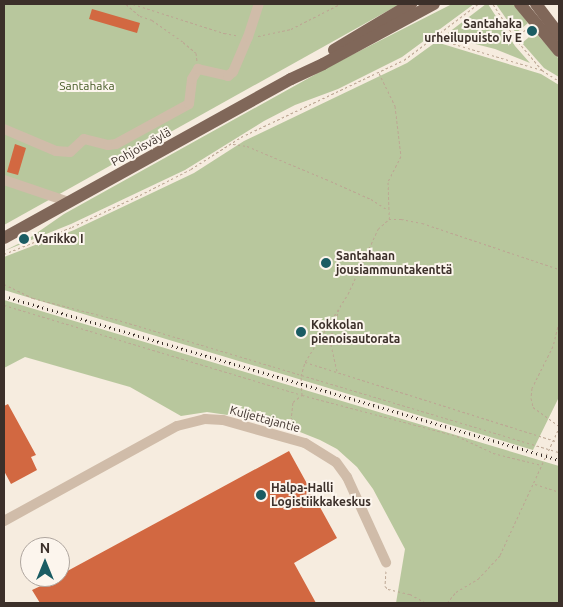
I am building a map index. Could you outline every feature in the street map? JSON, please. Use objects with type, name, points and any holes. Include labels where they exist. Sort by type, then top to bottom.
[{"type":"main road","name":"Pohjoisväylä","points":[[290,80],[321,57],[411,4]]},
{"type":"main road","name":"Pohjoisväylä","points":[[4,238],[290,80],[324,64],[434,4]]},
{"type":"main road","points":[[520,4],[559,51]]},
{"type":"main road","points":[[536,4],[559,35]]},
{"type":"street","points":[[4,129],[56,151],[70,152],[84,139],[108,145],[116,144],[189,104],[192,79],[198,69],[228,76],[233,72],[248,37],[258,4]]},
{"type":"street","points":[[4,180],[70,202]]},
{"type":"street","name":"Kuljettajantie","points":[[4,521],[177,426],[204,419],[223,420],[288,437],[317,448],[336,462],[347,476],[386,562]]},
{"type":"path","points":[[126,4],[140,16],[168,30],[196,53],[198,69]]},
{"type":"path","points":[[133,4],[224,33],[248,37],[292,30],[340,4]]},
{"type":"path","points":[[4,254],[72,227],[191,169],[231,144],[296,110],[404,60],[478,4]]},
{"type":"path","points":[[493,4],[515,38],[542,70]]},
{"type":"path","points":[[515,38],[534,23]]},
{"type":"path","points":[[434,38],[542,70],[559,81]]},
{"type":"path","points":[[379,73],[395,106],[401,156],[388,182],[389,219]]},
{"type":"path","points":[[231,144],[246,146],[326,179],[371,199],[388,210]]},
{"type":"path","points":[[302,395],[301,376],[305,362],[348,294],[378,229],[389,219],[422,223],[559,269]]},
{"type":"path","points":[[4,284],[32,298],[115,318],[301,376],[559,452]]},
{"type":"path","points":[[4,305],[302,395],[457,436],[493,452],[541,465]]},
{"type":"path","points":[[337,372],[330,340],[339,308]]},
{"type":"path","points":[[447,603],[450,598],[478,579],[496,562],[559,427],[533,407],[531,398],[532,388],[553,346],[559,322]]},
{"type":"path","points":[[305,362],[559,442]]},
{"type":"path","points":[[288,437],[292,427],[293,402],[302,395]]},
{"type":"path","points":[[534,484],[559,492]]},
{"type":"path","points":[[386,562],[384,586],[410,594],[426,603]]},
{"type":"green space","name":"Santahaka","points":[[4,4],[400,4],[4,225]]},
{"type":"green space","points":[[452,4],[474,4],[402,57],[338,89],[295,105],[264,121],[185,170],[71,224],[4,251],[28,239],[64,214],[334,64]]},
{"type":"green space","points":[[488,4],[515,46],[530,63],[495,49],[444,36]]},
{"type":"green space","points":[[496,4],[514,4],[528,23],[516,33]]},
{"type":"green space","points":[[535,32],[559,59],[559,77],[544,68],[522,43]]},
{"type":"green space","points":[[436,42],[541,74],[559,85],[559,397],[533,450],[4,290],[4,257],[74,230],[194,173],[244,141],[407,63]]},
{"type":"green space","points":[[4,300],[559,466],[559,603],[396,603],[405,549],[373,489],[357,467],[337,449],[295,430],[248,418],[207,412],[181,416],[130,387],[25,357],[4,368]]},
{"type":"building","points":[[92,9],[140,23],[137,33],[89,19]]},
{"type":"building","points":[[15,144],[26,148],[18,175],[7,172]]},
{"type":"building","points":[[8,404],[36,455],[31,457],[37,470],[11,484],[4,471],[4,406]]},
{"type":"building","name":"Halpa-Halli Logistiikkakeskus","points":[[289,451],[337,538],[294,563],[316,603],[40,603],[32,590],[38,587],[70,587],[70,570]]},
{"type":"railway","points":[[4,296],[559,460]]},
{"type":"place","name":"Santahaka urheilupuisto iv E","points":[[532,31]]},
{"type":"place","name":"Varikko I","points":[[24,239]]},
{"type":"place","name":"Santahaan jousiammuntakenttä","points":[[326,263]]},
{"type":"place","name":"Kokkolan pienoisautorata","points":[[301,332]]},
{"type":"place","name":"Halpa-Halli Logistiikkakeskus","points":[[261,495]]}]
